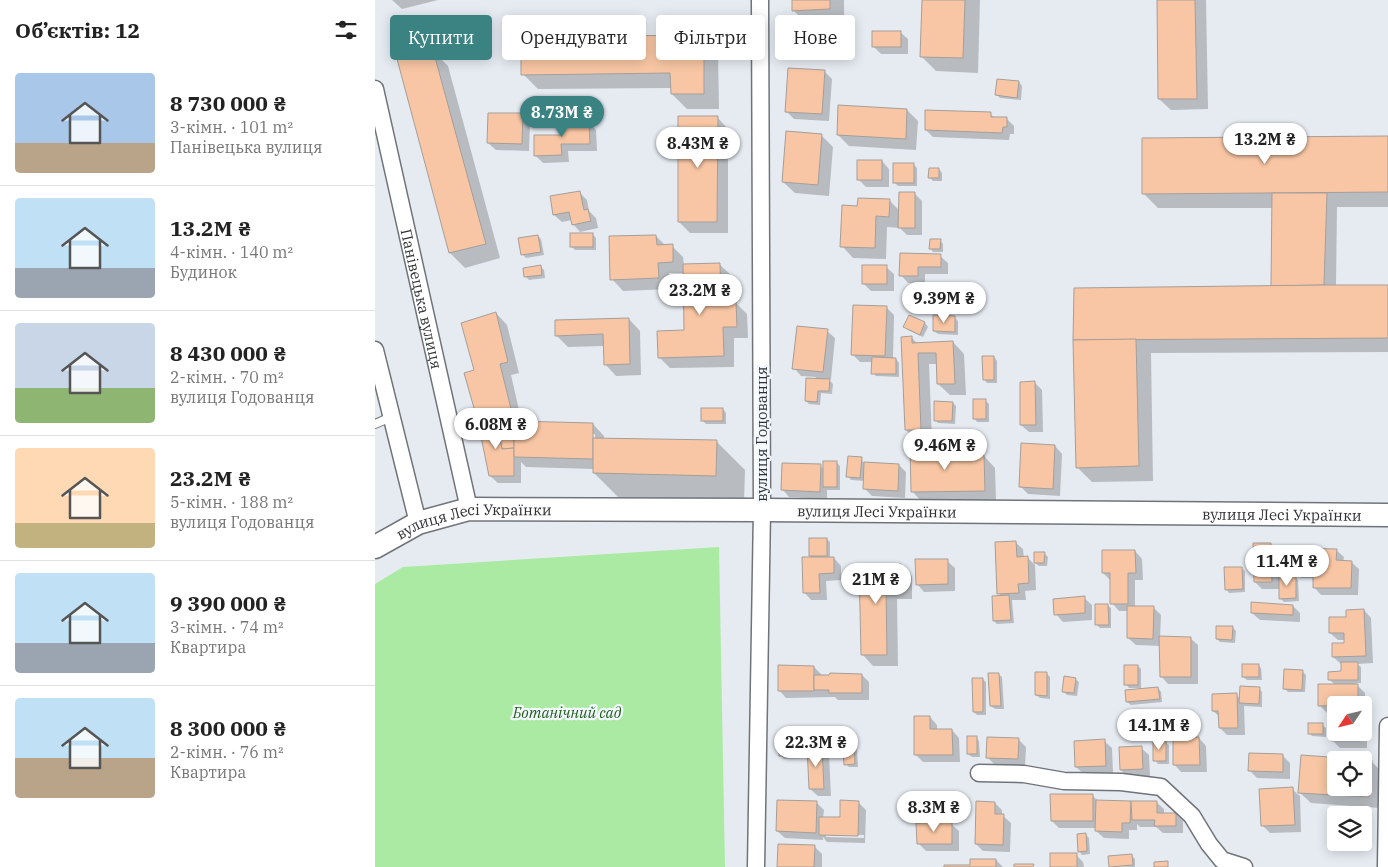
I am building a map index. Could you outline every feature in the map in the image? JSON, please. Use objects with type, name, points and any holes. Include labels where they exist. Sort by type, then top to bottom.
[{"type":"street","name":"вулиця Годованця","points":[[756,867],[761,510],[761,0]]},
{"type":"street","name":"Панівецька вулиця","points":[[375,89],[469,509]]},
{"type":"street","points":[[375,350],[418,523]]},
{"type":"street","name":"вулиця Лесі Українки","points":[[375,547],[418,523],[469,509],[1388,514]]},
{"type":"street","points":[[1386,867],[1388,726]]},
{"type":"street","points":[[979,773],[1024,774],[1064,781],[1121,782],[1161,787],[1193,816],[1209,844],[1222,860],[1244,867]]},
{"type":"lane","points":[[375,424],[391,417]]},
{"type":"green space","name":"Ботанічний сад","points":[[719,547],[725,867],[375,867],[375,584],[403,567]]},
{"type":"building","points":[[792,0],[830,0],[830,9],[792,11]]},
{"type":"building","points":[[922,0],[965,0],[963,58],[920,57]]},
{"type":"building","points":[[1157,0],[1195,0],[1197,99],[1158,99]]},
{"type":"building","points":[[872,31],[901,31],[901,47],[872,47]]},
{"type":"building","points":[[646,36],[656,36],[656,60],[704,60],[704,94],[671,94],[670,73],[521,75],[521,60],[646,60]]},
{"type":"building","points":[[397,60],[436,60],[486,244],[449,253]]},
{"type":"building","points":[[788,68],[825,70],[822,114],[785,112]]},
{"type":"building","points":[[997,79],[1019,81],[1017,98],[995,95]]},
{"type":"building","points":[[838,105],[907,109],[906,139],[837,135]]},
{"type":"building","points":[[925,110],[991,112],[991,117],[1007,117],[1007,127],[1003,127],[1002,133],[925,130]]},
{"type":"building","points":[[488,113],[523,113],[522,144],[487,143]]},
{"type":"building","points":[[678,116],[718,116],[717,222],[678,222]]},
{"type":"building","points":[[561,121],[589,121],[590,144],[561,144],[562,155],[534,156],[534,135],[561,135]]},
{"type":"building","points":[[786,131],[822,134],[818,185],[782,182]]},
{"type":"building","points":[[1388,136],[1388,192],[1142,194],[1142,138]]},
{"type":"building","points":[[857,160],[882,160],[882,180],[857,180]]},
{"type":"building","points":[[893,163],[914,163],[914,183],[893,183]]},
{"type":"building","points":[[929,168],[939,168],[939,178],[928,178]]},
{"type":"building","points":[[580,191],[584,210],[588,209],[591,221],[572,225],[569,212],[553,215],[550,196]]},
{"type":"building","points":[[899,192],[915,192],[915,228],[898,228]]},
{"type":"building","points":[[1272,193],[1327,193],[1324,285],[1271,286]]},
{"type":"building","points":[[858,198],[890,199],[889,217],[876,216],[875,248],[840,247],[842,205],[857,206]]},
{"type":"building","points":[[570,233],[593,233],[593,247],[570,247]]},
{"type":"building","points":[[538,235],[541,252],[521,255],[518,238]]},
{"type":"building","points":[[656,235],[657,245],[673,244],[673,262],[658,263],[659,278],[610,280],[609,236]]},
{"type":"building","points":[[930,239],[941,239],[940,249],[929,249]]},
{"type":"building","points":[[900,253],[941,254],[941,267],[918,267],[918,276],[899,276]]},
{"type":"building","points":[[720,263],[721,302],[736,302],[737,327],[723,327],[724,356],[658,358],[657,331],[684,330],[683,264]]},
{"type":"building","points":[[541,265],[542,275],[524,277],[523,268]]},
{"type":"building","points":[[862,265],[887,265],[887,284],[862,284]]},
{"type":"building","points":[[1388,285],[1388,338],[1073,340],[1074,288]]},
{"type":"building","points":[[944,298],[957,298],[957,308],[944,308]]},
{"type":"building","points":[[853,305],[887,306],[885,356],[851,355]]},
{"type":"building","points":[[496,312],[508,362],[500,364],[514,421],[514,448],[502,449],[496,418],[478,422],[464,373],[474,370],[461,323]]},
{"type":"building","points":[[909,315],[925,322],[920,335],[903,327]]},
{"type":"building","points":[[933,315],[955,316],[955,332],[933,331]]},
{"type":"building","points":[[629,318],[630,364],[604,365],[603,334],[555,336],[555,320]]},
{"type":"building","points":[[797,326],[828,329],[823,372],[792,369]]},
{"type":"building","points":[[912,336],[912,343],[953,341],[955,384],[937,384],[936,353],[918,353],[921,430],[905,430],[901,337]]},
{"type":"building","points":[[1136,339],[1139,466],[1076,468],[1073,340]]},
{"type":"building","points":[[982,356],[994,356],[994,380],[983,380]]},
{"type":"building","points":[[872,357],[896,358],[896,374],[871,374]]},
{"type":"building","points":[[806,378],[830,379],[829,391],[818,391],[817,402],[805,401]]},
{"type":"building","points":[[1035,381],[1036,425],[1020,425],[1020,382]]},
{"type":"building","points":[[973,399],[986,399],[986,419],[973,419]]},
{"type":"building","points":[[934,401],[953,402],[952,421],[934,421]]},
{"type":"building","points":[[701,408],[723,408],[723,421],[701,421]]},
{"type":"building","points":[[496,418],[502,449],[514,448],[514,476],[489,476],[478,422]]},
{"type":"building","points":[[514,421],[593,423],[593,459],[514,457]]},
{"type":"building","points":[[593,438],[717,440],[716,476],[593,473]]},
{"type":"building","points":[[1021,443],[1055,445],[1053,489],[1019,487]]},
{"type":"building","points":[[910,447],[945,447],[946,456],[984,455],[985,491],[911,492]]},
{"type":"building","points":[[848,456],[862,457],[860,478],[846,477]]},
{"type":"building","points":[[823,461],[837,461],[837,487],[823,487]]},
{"type":"building","points":[[864,462],[899,464],[898,491],[863,489]]},
{"type":"building","points":[[782,463],[821,464],[820,492],[781,490]]},
{"type":"building","points":[[809,538],[827,538],[827,556],[809,556]]},
{"type":"building","points":[[1016,541],[1017,557],[1028,556],[1029,583],[1018,584],[1019,593],[997,594],[995,542]]},
{"type":"building","points":[[1253,543],[1271,543],[1272,582],[1254,582]]},
{"type":"building","points":[[1293,548],[1337,549],[1336,560],[1352,561],[1351,588],[1313,588],[1313,571],[1293,571]]},
{"type":"building","points":[[1102,550],[1135,550],[1136,573],[1128,573],[1128,604],[1110,604],[1110,573],[1102,573]]},
{"type":"building","points":[[1034,552],[1045,552],[1044,563],[1034,563]]},
{"type":"building","points":[[802,557],[834,557],[834,573],[819,574],[820,593],[803,593]]},
{"type":"building","points":[[915,559],[948,559],[948,584],[916,585]]},
{"type":"building","points":[[859,564],[901,564],[902,588],[886,588],[887,655],[861,655]]},
{"type":"building","points":[[1224,567],[1242,567],[1243,589],[1225,590]]},
{"type":"building","points":[[1296,575],[1296,598],[1279,599],[1279,576]]},
{"type":"building","points":[[1009,595],[1011,620],[993,621],[992,596]]},
{"type":"building","points":[[1085,596],[1085,613],[1054,615],[1053,599]]},
{"type":"building","points":[[1251,602],[1293,605],[1293,615],[1251,613]]},
{"type":"building","points":[[1095,604],[1108,604],[1109,625],[1095,625]]},
{"type":"building","points":[[1127,606],[1154,606],[1153,639],[1127,638]]},
{"type":"building","points":[[1364,609],[1366,656],[1332,657],[1332,643],[1344,643],[1344,633],[1329,633],[1329,617],[1346,617],[1346,610]]},
{"type":"building","points":[[1216,626],[1233,626],[1232,640],[1216,639]]},
{"type":"building","points":[[1159,636],[1191,637],[1191,677],[1160,677]]},
{"type":"building","points":[[1341,662],[1358,662],[1358,680],[1328,680],[1328,672],[1341,671]]},
{"type":"building","points":[[1242,664],[1259,664],[1259,677],[1242,677]]},
{"type":"building","points":[[778,665],[814,666],[814,691],[778,691]]},
{"type":"building","points":[[1124,665],[1138,665],[1138,685],[1124,685]]},
{"type":"building","points":[[1284,669],[1303,670],[1302,690],[1283,689]]},
{"type":"building","points":[[1035,672],[1047,672],[1047,696],[1035,695]]},
{"type":"building","points":[[830,673],[862,674],[862,693],[829,693],[829,690],[814,690],[814,675],[829,675]]},
{"type":"building","points":[[988,673],[999,673],[1001,706],[990,706]]},
{"type":"building","points":[[1064,676],[1076,678],[1074,693],[1062,692]]},
{"type":"building","points":[[972,678],[983,678],[983,712],[973,712]]},
{"type":"building","points":[[1318,684],[1358,684],[1358,696],[1327,696],[1327,706],[1318,706]]},
{"type":"building","points":[[1240,686],[1260,687],[1259,704],[1239,703]]},
{"type":"building","points":[[1158,687],[1160,699],[1126,702],[1125,690]]},
{"type":"building","points":[[1237,693],[1238,728],[1219,728],[1218,711],[1212,711],[1212,694]]},
{"type":"building","points":[[914,716],[930,716],[930,729],[952,729],[953,755],[914,755]]},
{"type":"building","points":[[1308,723],[1323,723],[1323,734],[1308,734]]},
{"type":"building","points":[[1173,731],[1187,731],[1187,737],[1199,737],[1200,765],[1173,765]]},
{"type":"building","points":[[967,736],[977,736],[977,754],[967,754]]},
{"type":"building","points":[[987,737],[1019,738],[1018,759],[986,758]]},
{"type":"building","points":[[1105,739],[1106,766],[1075,767],[1074,741]]},
{"type":"building","points":[[1153,740],[1166,741],[1166,761],[1153,761]]},
{"type":"building","points":[[779,741],[801,741],[801,755],[779,756]]},
{"type":"building","points":[[854,745],[855,764],[844,765],[843,746]]},
{"type":"building","points":[[807,746],[822,746],[824,789],[809,789]]},
{"type":"building","points":[[1142,746],[1143,769],[1120,770],[1119,747]]},
{"type":"building","points":[[1249,753],[1283,754],[1283,772],[1248,771]]},
{"type":"building","points":[[1301,755],[1327,757],[1327,795],[1298,793]]},
{"type":"building","points":[[1293,787],[1295,825],[1261,826],[1259,789]]},
{"type":"building","points":[[1050,794],[1093,794],[1093,821],[1051,821]]},
{"type":"building","points":[[777,800],[817,801],[816,833],[776,831]]},
{"type":"building","points":[[840,800],[859,801],[858,836],[819,835],[819,817],[840,817]]},
{"type":"building","points":[[1096,800],[1131,801],[1130,823],[1122,823],[1122,832],[1095,831]]},
{"type":"building","points":[[976,801],[995,802],[995,814],[1004,814],[1003,845],[975,844]]},
{"type":"building","points":[[1131,801],[1157,801],[1157,813],[1176,813],[1176,826],[1154,826],[1155,820],[1132,820]]},
{"type":"building","points":[[952,822],[952,844],[917,844],[916,823]]},
{"type":"building","points":[[1086,833],[1087,851],[1078,852],[1077,834]]},
{"type":"building","points":[[778,844],[815,845],[814,867],[777,867]]},
{"type":"building","points":[[1050,853],[1077,853],[1077,867],[1050,867]]},
{"type":"building","points":[[1132,854],[1133,865],[1109,867],[1108,856]]},
{"type":"building","points":[[970,859],[996,859],[996,867],[944,867],[944,865],[970,865]]},
{"type":"building","points":[[1168,861],[1168,867],[1154,867],[1154,862]]},
{"type":"building","points":[[1014,864],[1034,864],[1033,867],[1014,867]]}]
